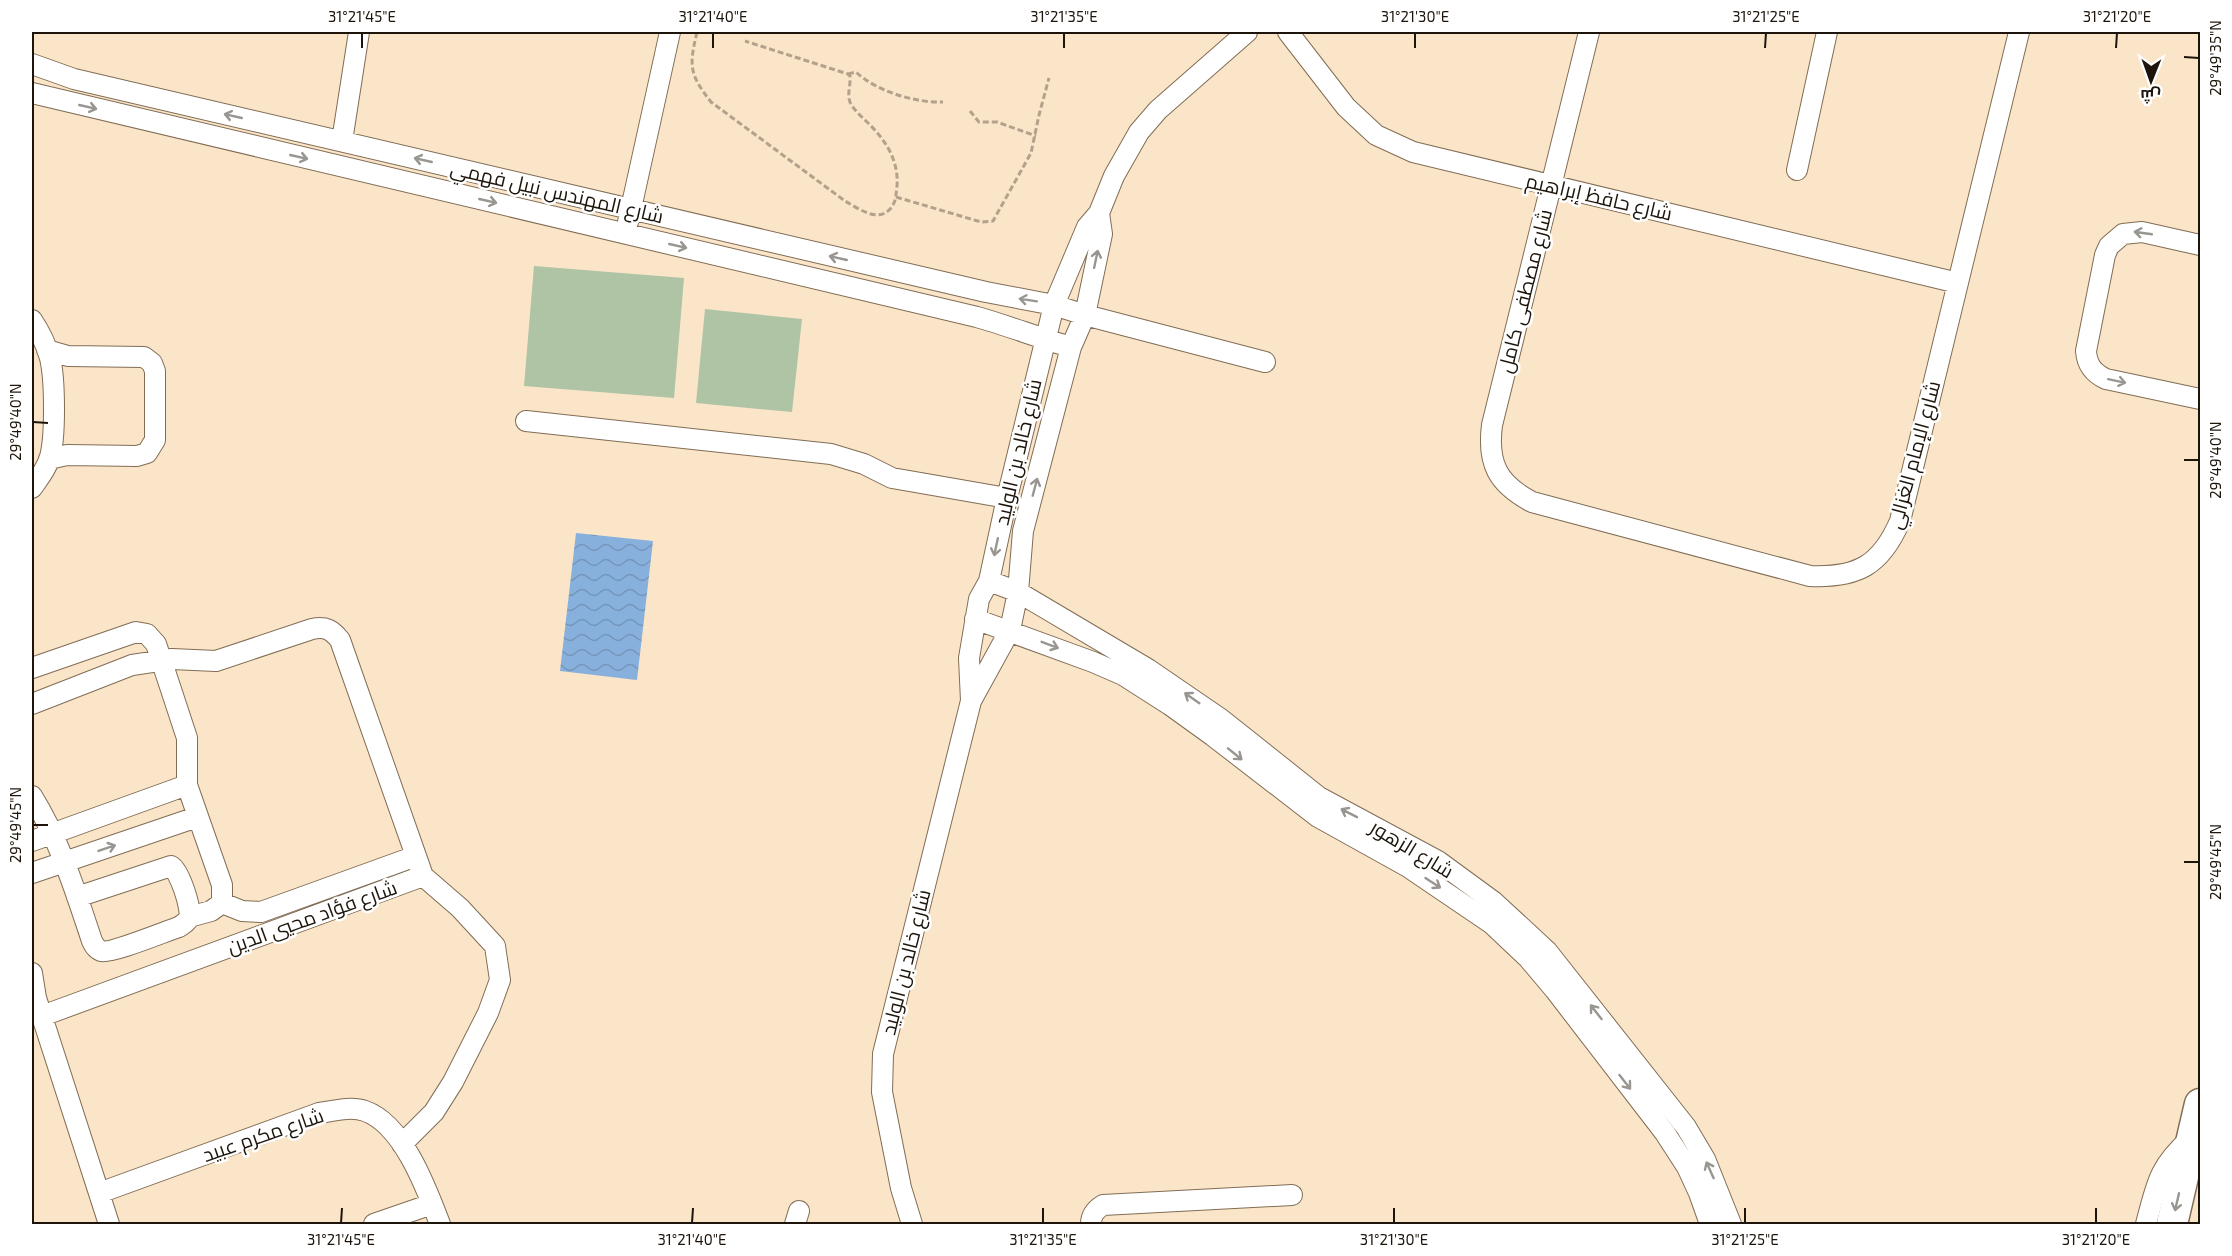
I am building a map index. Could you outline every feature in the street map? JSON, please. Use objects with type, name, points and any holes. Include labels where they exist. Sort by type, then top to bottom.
[{"type":"highway","points":[[2172,1224],[2200,1104]]},
{"type":"street","points":[[342,141],[359,32]]},
{"type":"street","points":[[626,233],[670,32]]},
{"type":"street","name":"شارع خالد بن الوليد","points":[[971,701],[969,658],[979,599],[989,581],[1054,304],[1087,228],[1100,213],[1114,176],[1139,132],[1158,110],[1247,32]]},
{"type":"street","name":"شارع حافظ إبراهيم","points":[[1288,32],[1346,107],[1376,135],[1413,152],[1958,283]]},
{"type":"street","name":"شارع مصطفى كامل","points":[[1502,480],[1493,463],[1490,444],[1492,425],[1589,32]]},
{"type":"street","points":[[1797,170],[1827,32]]},
{"type":"street","name":"شارع الإمام الغزالي","points":[[1502,480],[1515,493],[1532,502],[1810,576],[1833,577],[1856,572],[1876,559],[1891,542],[1900,521],[2019,32]]},
{"type":"street","name":"شارع المهندس نبيل فهمي","points":[[32,64],[74,79],[1008,297],[1054,304],[1084,315],[1265,362]]},
{"type":"street","name":"شارع المهندس نبيل فهمي","points":[[35,97],[626,233],[977,317],[1071,347]]},
{"type":"street","name":"شارع خالد بن الوليد","points":[[912,1224],[901,1188],[882,1092],[883,1054],[971,701],[1010,630],[1018,592],[1023,531],[1071,347],[1084,315],[1102,234],[1100,213]]},
{"type":"street","points":[[2200,245],[2142,232],[2123,234],[2115,239],[2105,255],[2086,351],[2091,368],[2106,379],[2200,399]]},
{"type":"street","points":[[32,320],[47,350],[52,371],[52,434],[49,459],[32,488]]},
{"type":"street","points":[[47,350],[68,356],[144,357],[152,363],[155,371],[155,440],[147,453],[137,456],[67,455],[49,459]]},
{"type":"street","points":[[526,420],[831,454],[864,464],[892,478],[1007,498]]},
{"type":"street","name":"شارع الزهور","points":[[989,581],[1018,592],[1178,688],[1319,796],[1438,861],[1494,902],[1547,951],[1686,1126],[1706,1159],[1731,1224]]},
{"type":"street","name":"شارع الزهور","points":[[975,619],[1010,630],[1123,675],[1213,736],[1318,817],[1408,867],[1491,924],[1528,958],[1555,990],[1665,1133],[1687,1167],[1710,1224]]},
{"type":"street","points":[[32,704],[132,665],[162,660],[216,660],[312,629],[322,627],[332,630],[340,640],[423,876]]},
{"type":"street","points":[[32,668],[136,632],[147,634],[156,644],[187,738],[187,785],[222,885],[222,903]]},
{"type":"street","points":[[32,841],[187,785]]},
{"type":"street","points":[[32,796],[66,862],[77,897],[95,947],[101,951],[114,950],[179,927],[189,917],[190,910],[178,873],[171,866],[77,897]]},
{"type":"street","points":[[32,873],[197,817]]},
{"type":"street","points":[[222,903],[242,911],[261,912],[416,856]]},
{"type":"street","name":"شارع فؤاد محيي الدين","points":[[42,1016],[423,876],[460,908],[495,946],[500,980],[488,1013],[453,1082],[434,1112],[402,1144]]},
{"type":"street","points":[[189,917],[211,911],[222,903]]},
{"type":"street","points":[[32,973],[42,1016],[110,1224]]},
{"type":"street","name":"شارع مكرم عبيد","points":[[99,1193],[319,1113],[348,1109],[364,1111],[387,1124],[402,1144],[440,1224]]},
{"type":"street","points":[[2146,1224],[2161,1172],[2173,1154],[2193,1136]]},
{"type":"street","points":[[1091,1224],[1095,1210],[1103,1205],[1292,1195]]},
{"type":"street","points":[[374,1224],[432,1204]]},
{"type":"path","points":[[697,32],[692,68],[696,83],[711,102],[826,188],[868,214],[877,216],[886,213],[896,197],[895,160],[889,149],[850,103],[850,76],[848,74]]},
{"type":"path","points":[[745,41],[848,74],[856,72],[866,81],[915,101],[942,102]]},
{"type":"path","points":[[896,197],[981,222],[993,221],[1031,153],[1049,78]]},
{"type":"path","points":[[970,111],[979,122],[1006,125],[1036,136]]},
{"type":"green space","points":[[534,266],[684,278],[674,398],[524,386]]},
{"type":"green space","points":[[705,309],[802,319],[792,412],[696,403]]},
{"type":"water","points":[[576,533],[653,541],[637,680],[560,671]]}]
